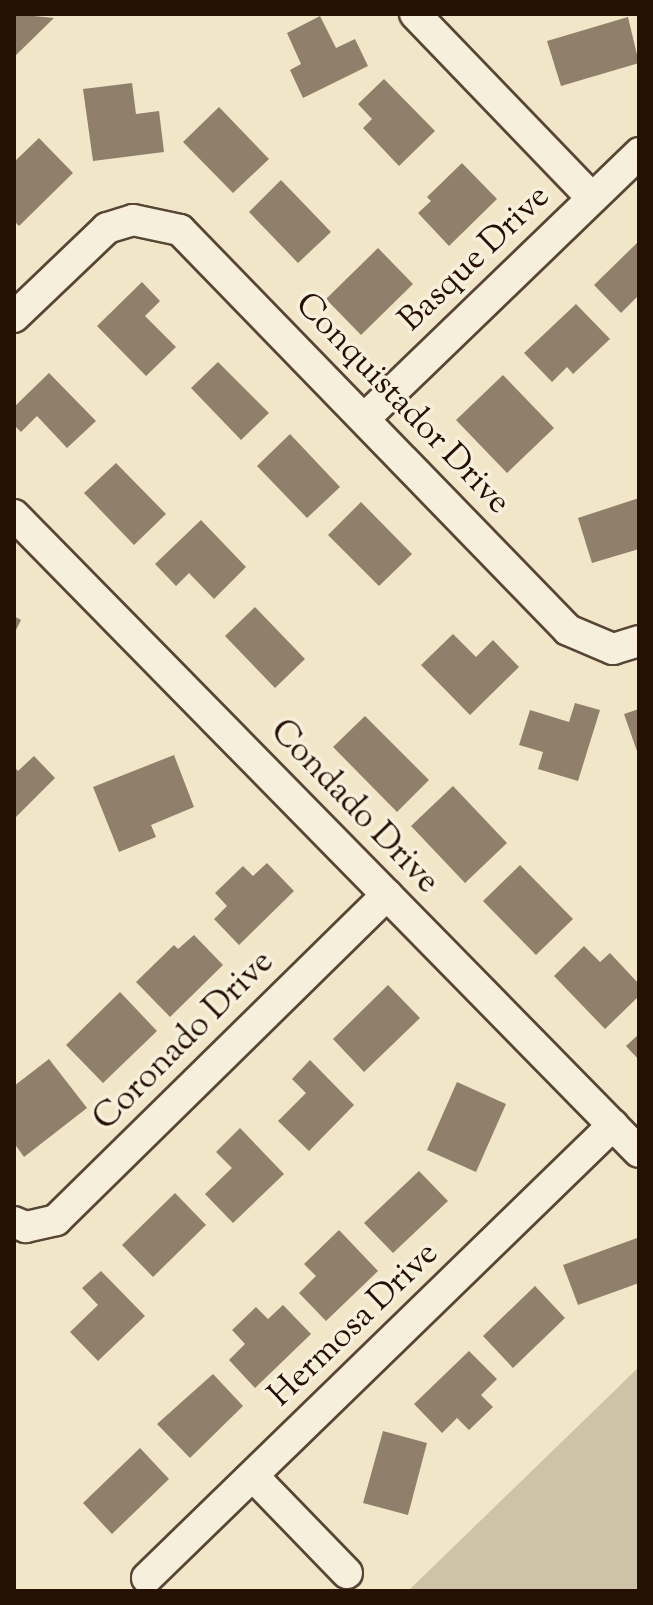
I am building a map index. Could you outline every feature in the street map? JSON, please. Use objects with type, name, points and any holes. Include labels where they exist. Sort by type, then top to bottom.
[{"type":"street","points":[[415,14],[592,198]]},
{"type":"street","name":"Basque Drive","points":[[364,419],[639,153]]},
{"type":"street","name":"Conquistador Drive","points":[[17,307],[107,228],[133,220],[180,230],[568,630],[626,645]]},
{"type":"street","name":"Condado Drive","points":[[14,515],[639,1152]]},
{"type":"street","name":"Coronado Drive","points":[[20,1225],[56,1220],[387,895]]},
{"type":"street","name":"Hermosa Drive","points":[[147,1578],[613,1125]]},
{"type":"street","points":[[253,1476],[347,1573]]},
{"type":"shaded area","points":[[639,1367],[639,1591],[408,1591]]},
{"type":"building","points":[[14,14],[54,18],[14,57]]},
{"type":"building","points":[[320,16],[336,48],[355,39],[368,66],[303,98],[290,70],[301,64],[287,33]]},
{"type":"building","points":[[628,17],[639,63],[561,86],[547,41]]},
{"type":"building","points":[[384,79],[435,131],[399,166],[363,128],[372,119],[358,104]]},
{"type":"building","points":[[132,83],[136,114],[159,111],[164,152],[93,161],[83,89]]},
{"type":"building","points":[[219,107],[269,159],[233,193],[183,142]]},
{"type":"building","points":[[39,138],[73,173],[19,226],[14,221],[14,162]]},
{"type":"building","points":[[462,163],[497,199],[449,246],[418,213],[431,201],[427,197]]},
{"type":"building","points":[[281,180],[331,232],[298,263],[249,212]]},
{"type":"building","points":[[639,241],[639,295],[621,313],[594,285]]},
{"type":"building","points":[[378,248],[413,284],[361,335],[326,299]]},
{"type":"building","points":[[142,282],[160,301],[145,316],[176,347],[146,376],[97,326]]},
{"type":"building","points":[[576,304],[610,339],[573,374],[567,367],[552,382],[524,353]]},
{"type":"building","points":[[218,362],[269,413],[241,440],[191,388]]},
{"type":"building","points":[[49,373],[96,421],[67,448],[37,416],[21,432],[14,425],[14,407]]},
{"type":"building","points":[[503,375],[554,428],[507,473],[456,420]]},
{"type":"building","points":[[290,434],[340,487],[307,518],[257,466]]},
{"type":"building","points":[[116,463],[166,514],[134,545],[84,493]]},
{"type":"building","points":[[639,498],[639,549],[592,563],[578,518]]},
{"type":"building","points":[[361,502],[412,554],[379,586],[328,535]]},
{"type":"building","points":[[201,520],[246,567],[214,599],[189,573],[176,586],[155,564]]},
{"type":"building","points":[[255,607],[305,659],[275,688],[225,636]]},
{"type":"building","points":[[14,616],[21,620],[14,634]]},
{"type":"building","points":[[453,634],[476,657],[493,640],[519,667],[470,715],[421,665]]},
{"type":"building","points":[[575,703],[600,710],[578,781],[538,769],[543,752],[519,745],[530,710],[569,722]]},
{"type":"building","points":[[639,709],[639,757],[624,714]]},
{"type":"building","points":[[365,716],[429,780],[397,812],[333,747]]},
{"type":"building","points":[[174,755],[194,807],[151,825],[156,837],[119,852],[93,787]]},
{"type":"building","points":[[34,756],[55,778],[14,819],[14,767],[18,771]]},
{"type":"building","points":[[453,786],[507,843],[465,883],[411,826]]},
{"type":"building","points":[[267,863],[294,891],[239,945],[214,919],[227,906],[215,893],[243,866],[253,876]]},
{"type":"building","points":[[520,865],[573,919],[536,955],[483,901]]},
{"type":"building","points":[[194,935],[223,965],[170,1017],[136,982],[174,945],[178,949]]},
{"type":"building","points":[[584,946],[600,962],[610,953],[639,984],[639,996],[605,1029],[554,976]]},
{"type":"building","points":[[388,985],[420,1018],[364,1072],[333,1039]]},
{"type":"building","points":[[120,992],[157,1031],[103,1083],[66,1045]]},
{"type":"building","points":[[639,1034],[639,1060],[626,1046]]},
{"type":"building","points":[[49,1059],[87,1108],[24,1157],[14,1143],[14,1086]]},
{"type":"building","points":[[310,1060],[354,1105],[309,1151],[278,1121],[306,1093],[292,1079]]},
{"type":"building","points":[[457,1082],[506,1104],[476,1172],[427,1150]]},
{"type":"building","points":[[240,1128],[284,1174],[233,1223],[205,1194],[232,1168],[216,1152]]},
{"type":"building","points":[[419,1171],[448,1201],[393,1253],[364,1223]]},
{"type":"building","points":[[175,1193],[206,1225],[153,1277],[122,1245]]},
{"type":"building","points":[[339,1230],[378,1271],[326,1321],[299,1293],[316,1276],[304,1264]]},
{"type":"building","points":[[637,1238],[639,1283],[578,1305],[563,1265]]},
{"type":"building","points":[[101,1271],[145,1316],[98,1361],[70,1332],[98,1305],[82,1288]]},
{"type":"building","points":[[535,1286],[565,1318],[513,1368],[483,1336]]},
{"type":"building","points":[[283,1305],[311,1334],[255,1388],[229,1360],[245,1344],[232,1330],[256,1307],[268,1319]]},
{"type":"building","points":[[469,1351],[497,1379],[481,1395],[493,1407],[469,1430],[457,1418],[442,1433],[414,1404]]},
{"type":"building","points":[[213,1374],[243,1406],[190,1458],[157,1424]]},
{"type":"building","points":[[383,1431],[427,1443],[408,1515],[363,1503]]},
{"type":"building","points":[[140,1448],[169,1479],[112,1534],[83,1503]]}]
